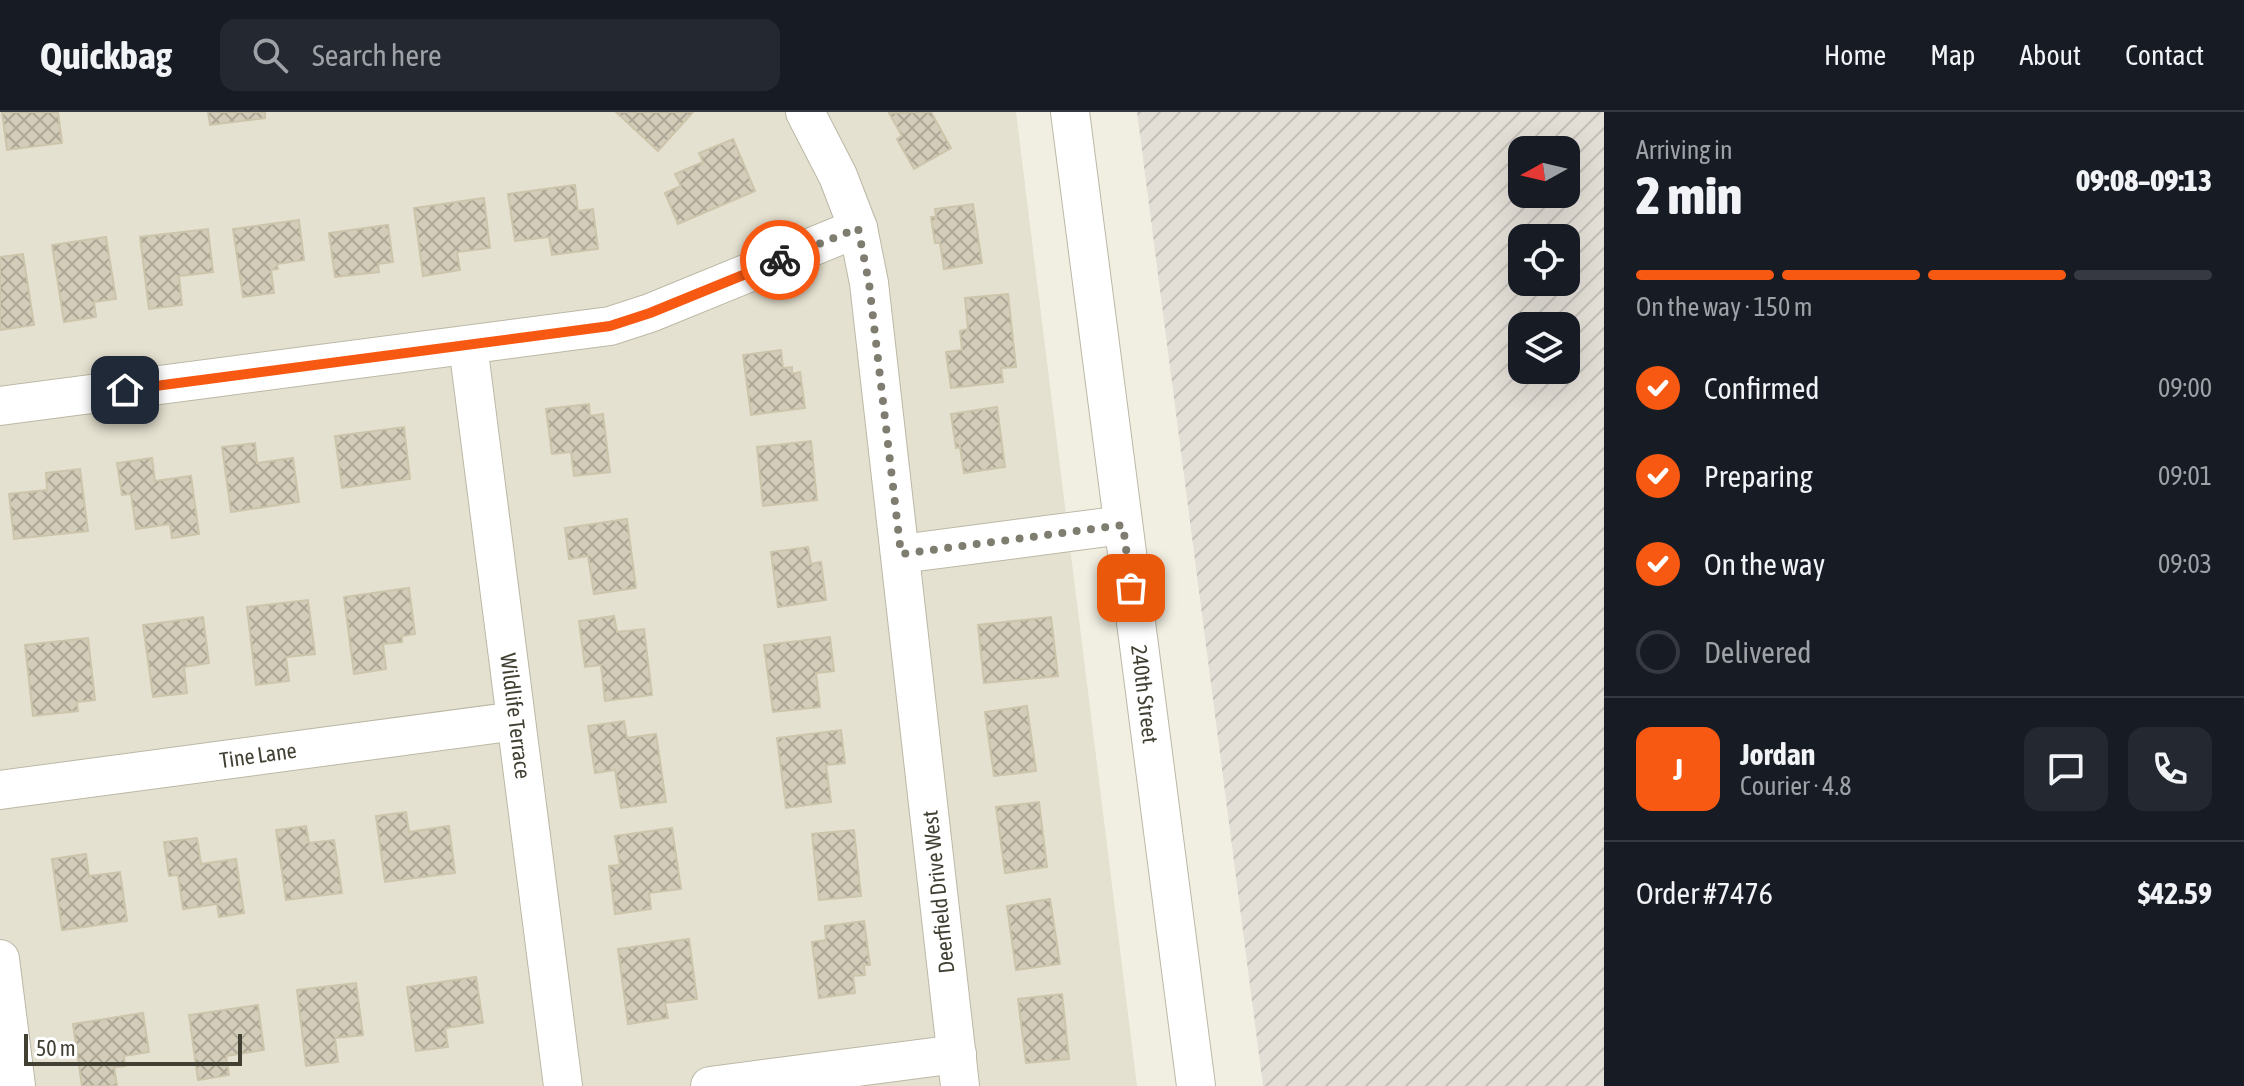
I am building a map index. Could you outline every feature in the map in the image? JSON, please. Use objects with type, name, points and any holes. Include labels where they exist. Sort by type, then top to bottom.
[{"type":"street","name":"Deerfield Drive West","points":[[805,112],[838,176],[858,228],[869,283],[958,1070]]},
{"type":"street","name":"240th Street","points":[[1070,112],[1196,1086]]},
{"type":"street","points":[[0,406],[610,326],[650,313],[858,228]]},
{"type":"street","name":"Wildlife Terrace","points":[[468,345],[563,1086]]},
{"type":"street","points":[[901,554],[1123,525]]},
{"type":"street","name":"Tine Lane","points":[[0,790],[516,721]]},
{"type":"street","points":[[0,959],[16,1086]]},
{"type":"street","points":[[710,1086],[958,1070]]},
{"type":"shaded area","points":[[0,112],[1016,112],[1137,1086],[0,1086]]},
{"type":"shaded area","points":[[1137,112],[1604,112],[1604,1086],[1263,1086]]},
{"type":"building","points":[[2,112],[58,112],[62,143],[7,150]]},
{"type":"building","points":[[208,112],[265,112],[265,118],[210,125]]},
{"type":"building","points":[[616,112],[693,112],[658,151]]},
{"type":"building","points":[[931,112],[951,148],[914,169],[897,139],[902,136],[889,113]]},
{"type":"building","points":[[733,139],[755,191],[678,224],[665,193],[681,186],[675,174],[703,162],[699,153]]},
{"type":"building","points":[[575,185],[578,211],[593,209],[598,249],[552,255],[549,237],[515,241],[508,194]]},
{"type":"building","points":[[484,198],[490,248],[457,252],[460,270],[423,276],[414,208]]},
{"type":"building","points":[[973,204],[982,263],[944,269],[940,243],[935,243],[931,217],[936,217],[935,209]]},
{"type":"building","points":[[299,220],[304,260],[277,264],[278,269],[271,270],[274,293],[243,297],[233,229]]},
{"type":"building","points":[[388,225],[393,262],[378,264],[379,272],[335,277],[329,233]]},
{"type":"building","points":[[208,229],[213,272],[179,276],[182,305],[149,309],[140,237]]},
{"type":"building","points":[[106,237],[116,299],[94,302],[96,317],[64,322],[52,245]]},
{"type":"building","points":[[23,254],[34,325],[0,330],[0,257]]},
{"type":"building","points":[[1008,294],[1016,367],[1001,368],[1003,382],[951,388],[946,352],[962,350],[960,331],[968,329],[965,298]]},
{"type":"building","points":[[781,350],[783,368],[792,367],[792,374],[800,372],[805,408],[751,415],[743,355]]},
{"type":"building","points":[[589,404],[590,416],[603,414],[610,472],[574,476],[571,452],[552,454],[546,409]]},
{"type":"building","points":[[997,407],[1005,467],[964,473],[960,447],[956,448],[951,414]]},
{"type":"building","points":[[404,427],[410,479],[342,488],[335,436]]},
{"type":"building","points":[[811,441],[817,500],[763,506],[757,447]]},
{"type":"building","points":[[255,443],[257,463],[293,458],[299,502],[231,512],[222,447]]},
{"type":"building","points":[[152,458],[155,481],[191,476],[199,534],[172,538],[170,524],[136,529],[131,494],[122,495],[117,463]]},
{"type":"building","points":[[80,469],[88,531],[14,539],[9,494],[47,490],[46,473]]},
{"type":"building","points":[[627,519],[636,588],[594,594],[588,556],[569,559],[565,528]]},
{"type":"building","points":[[808,547],[811,564],[821,562],[826,600],[778,607],[771,552]]},
{"type":"building","points":[[409,588],[415,634],[402,636],[402,642],[383,644],[386,669],[354,674],[344,597]]},
{"type":"building","points":[[308,600],[315,654],[286,657],[289,681],[256,685],[247,607]]},
{"type":"building","points":[[614,616],[617,632],[644,629],[652,695],[605,701],[601,665],[585,667],[579,621]]},
{"type":"building","points":[[203,617],[209,663],[184,667],[187,693],[153,697],[143,625]]},
{"type":"building","points":[[1051,617],[1058,676],[984,683],[978,625]]},
{"type":"building","points":[[830,637],[834,671],[816,673],[820,707],[773,712],[764,645]]},
{"type":"building","points":[[88,638],[95,700],[77,702],[78,711],[33,716],[25,645]]},
{"type":"building","points":[[1027,706],[1036,771],[994,776],[985,712]]},
{"type":"building","points":[[624,721],[627,738],[656,734],[666,802],[621,808],[615,770],[595,773],[588,726]]},
{"type":"building","points":[[841,730],[845,763],[826,765],[831,802],[786,808],[777,738]]},
{"type":"building","points":[[1039,802],[1047,867],[1005,873],[996,807]]},
{"type":"building","points":[[406,812],[409,832],[449,826],[455,873],[385,882],[376,816]]},
{"type":"building","points":[[306,826],[309,843],[334,840],[342,893],[286,900],[276,830]]},
{"type":"building","points":[[672,828],[681,889],[649,893],[651,909],[615,914],[609,866],[620,865],[615,836]]},
{"type":"building","points":[[854,830],[861,896],[819,900],[812,834]]},
{"type":"building","points":[[197,838],[201,864],[236,859],[244,913],[219,917],[217,904],[183,909],[178,875],[169,876],[164,842]]},
{"type":"building","points":[[86,854],[89,876],[120,872],[127,921],[62,930],[52,859]]},
{"type":"building","points":[[1050,899],[1060,964],[1016,970],[1007,906]]},
{"type":"building","points":[[864,921],[870,965],[864,965],[865,975],[853,976],[855,993],[819,998],[812,942],[826,940],[825,926]]},
{"type":"building","points":[[689,939],[697,999],[665,1003],[668,1018],[628,1024],[618,949]]},
{"type":"building","points":[[476,977],[483,1023],[445,1028],[448,1047],[416,1051],[407,987]]},
{"type":"building","points":[[356,983],[363,1035],[335,1038],[338,1062],[306,1066],[297,990]]},
{"type":"building","points":[[1062,994],[1069,1059],[1026,1063],[1018,999]]},
{"type":"building","points":[[258,1005],[264,1050],[226,1056],[229,1075],[198,1080],[189,1015]]},
{"type":"building","points":[[143,1013],[149,1052],[124,1056],[125,1066],[114,1067],[117,1086],[82,1086],[73,1024]]},
{"type":"way so far","points":[[780,260],[858,228],[869,283],[901,554],[1123,525],[1131,588]]},
{"type":"route","points":[[125,390],[610,326],[780,260]]}]
